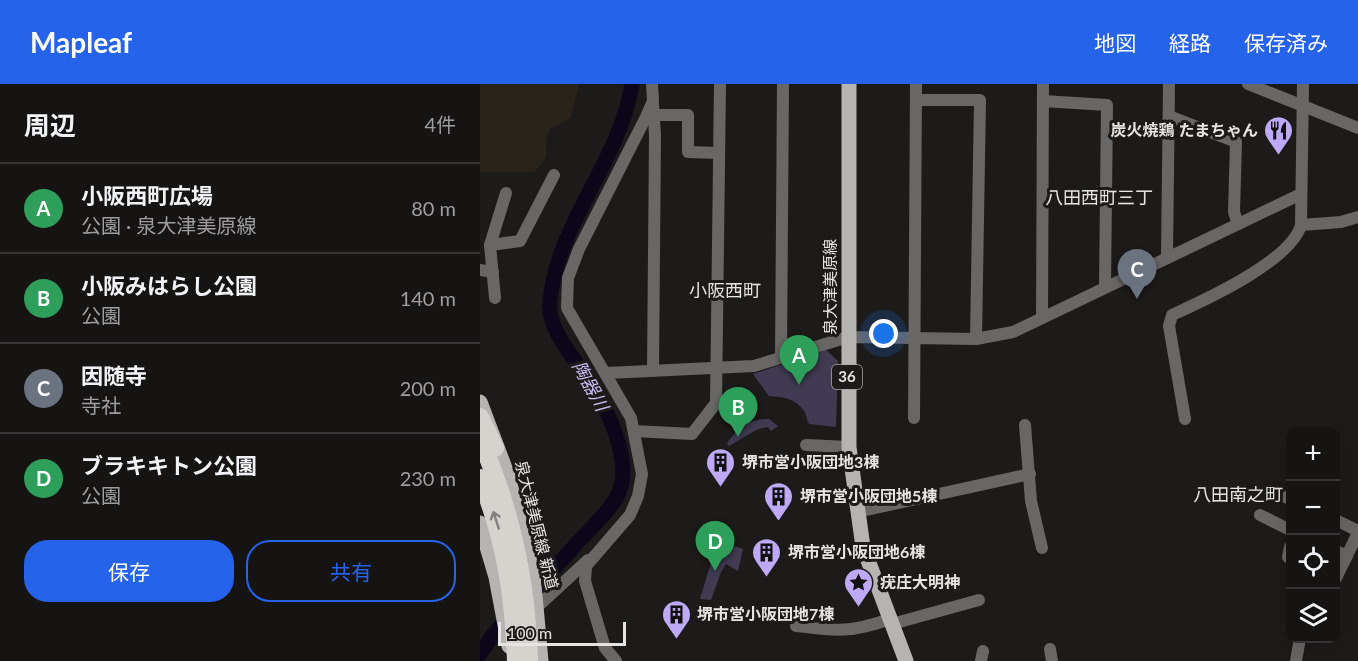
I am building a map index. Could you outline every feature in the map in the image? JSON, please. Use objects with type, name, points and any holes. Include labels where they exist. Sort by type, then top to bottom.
[{"type":"highway","points":[[480,417],[508,476]]},
{"type":"highway","points":[[480,439],[504,496],[517,547],[526,603],[528,661]]},
{"type":"highway","points":[[480,478],[505,553],[513,607],[514,661]]},
{"type":"main road","name":"泉大津美原線","points":[[849,84],[849,447],[857,512],[872,577],[906,661]]},
{"type":"main road","name":"泉大津美原線 新道","points":[[480,402],[508,476],[533,574],[541,661]]},
{"type":"main road","points":[[480,523],[491,558],[508,643],[514,661]]},
{"type":"street","points":[[652,84],[654,114],[653,371]]},
{"type":"street","points":[[634,431],[692,435],[716,403],[720,84]]},
{"type":"street","points":[[781,357],[783,84]]},
{"type":"street","points":[[914,418],[916,84]]},
{"type":"street","points":[[1042,318],[1043,84]]},
{"type":"street","points":[[1167,257],[1169,84]]},
{"type":"street","points":[[1248,84],[1358,128]]},
{"type":"street","points":[[1185,418],[1169,326],[1172,315],[1252,275],[1298,236],[1301,225],[1303,84]]},
{"type":"street","points":[[916,100],[980,100],[976,339]]},
{"type":"street","points":[[537,603],[588,560],[630,515],[638,496],[642,474],[631,418],[607,373],[567,308],[568,278],[579,249],[653,101]]},
{"type":"street","points":[[1043,101],[1107,105],[1105,287]]},
{"type":"street","points":[[654,114],[688,115],[688,152],[719,153]]},
{"type":"street","points":[[1168,116],[1236,142],[1234,212],[1238,224]]},
{"type":"street","points":[[489,245],[520,241],[554,175]]},
{"type":"street","points":[[495,298],[486,271],[489,245],[506,193]]},
{"type":"street","points":[[607,373],[754,366],[848,337],[914,340],[976,339],[1013,332],[1301,194]]},
{"type":"street","points":[[1301,225],[1341,222],[1358,217]]},
{"type":"street","points":[[1025,425],[1030,501],[1042,548]]},
{"type":"street","points":[[806,445],[849,447]]},
{"type":"street","points":[[857,512],[1030,474]]},
{"type":"street","points":[[1260,515],[1286,528]]},
{"type":"street","points":[[1340,523],[1358,532],[1341,553]]},
{"type":"street","points":[[588,560],[585,581],[606,648],[616,661]]},
{"type":"street","points":[[796,626],[839,632],[861,629],[979,600]]},
{"type":"street","points":[[1296,661],[1299,643]]},
{"type":"shaded area","points":[[480,84],[579,84],[571,118],[550,129],[546,141],[546,157],[535,172],[480,172]]},
{"type":"shaded area","points":[[826,350],[838,361],[836,427],[809,424],[805,413],[797,403],[769,396],[753,374]]},
{"type":"shaded area","points":[[769,419],[778,426],[771,431],[768,427],[758,429],[729,446],[727,443],[749,422]]},
{"type":"shaded area","points":[[725,543],[743,549],[738,571],[726,564],[711,600],[700,599],[710,566]]},
{"type":"waterway","name":"陶器川","points":[[528,597],[608,510],[616,499],[622,483],[623,466],[614,429],[597,394],[558,335],[551,318],[550,300],[555,271],[564,244],[615,139],[632,84]]},
{"type":"waterway","name":"陶器川","points":[[480,654],[511,614]]},
{"type":"place","name":"炭火焼鶏 たまちゃん","points":[[1279,156]]},
{"type":"place","name":"因随寺","points":[[1137,299]]},
{"type":"place","name":"小阪西町広場","points":[[799,385]]},
{"type":"place","name":"小阪みはらし公園","points":[[738,437]]},
{"type":"place","name":"堺市営小阪団地3棟","points":[[721,488]]},
{"type":"place","name":"堺市営小阪団地5棟","points":[[779,522]]},
{"type":"place","name":"ブラキキトン公園","points":[[715,571]]},
{"type":"place","name":"堺市営小阪団地6棟","points":[[767,578]]},
{"type":"place","name":"疣庄大明神","points":[[859,608]]},
{"type":"place","name":"堺市営小阪団地7棟","points":[[676,640]]},
{"type":"district","name":"八田西町三丁","points":[[1099,198]]},
{"type":"district","name":"小阪西町","points":[[725,291]]},
{"type":"district","name":"八田南之町","points":[[1238,495]]}]
